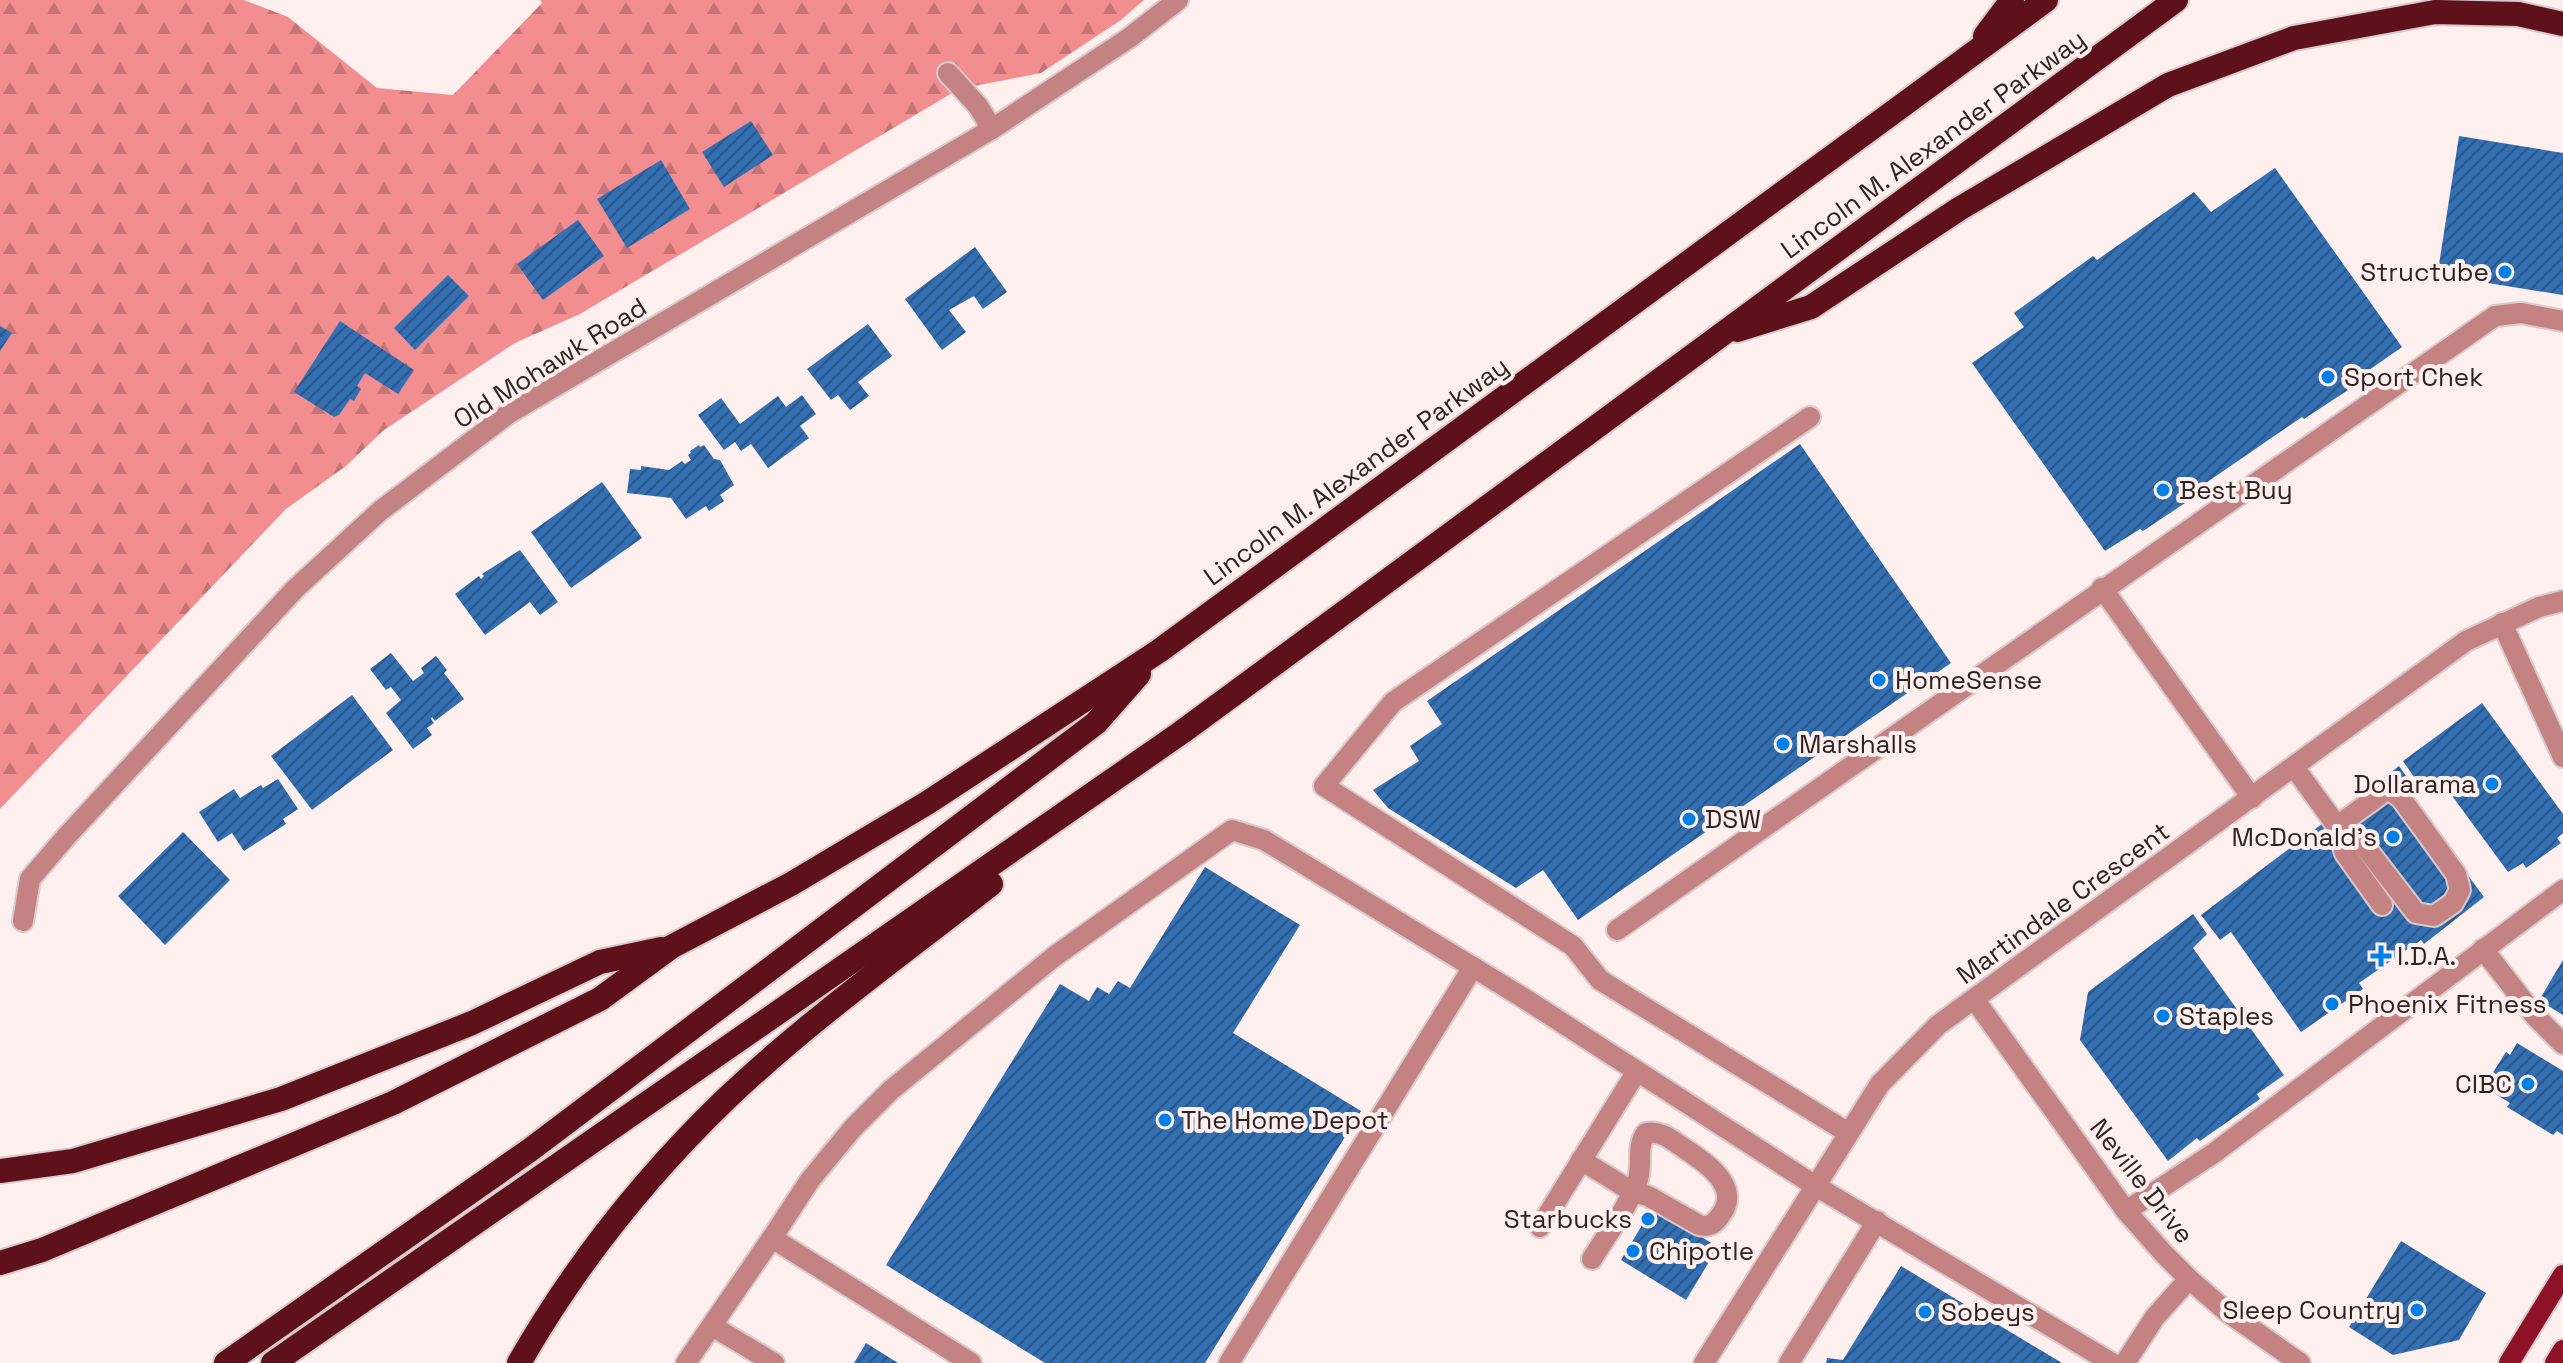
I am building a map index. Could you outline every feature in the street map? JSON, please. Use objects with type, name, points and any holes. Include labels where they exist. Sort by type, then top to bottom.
[{"type":"highway","points":[[1972,54],[2012,0]]},
{"type":"highway","name":"Lincoln M. Alexander Parkway","points":[[671,947],[791,884],[927,803],[1159,651],[2046,0]]},
{"type":"highway","name":"Lincoln M. Alexander Parkway","points":[[1182,732],[2176,0]]},
{"type":"highway","points":[[1723,334],[1811,307],[1959,209],[2168,85],[2294,38],[2435,12],[2518,14],[2563,24]]},
{"type":"highway","points":[[226,1363],[530,1150],[1096,723],[1159,651]]},
{"type":"highway","points":[[273,1363],[1182,732]]},
{"type":"highway","points":[[519,1363],[595,1247],[661,1168],[726,1100],[834,1005],[1182,732]]},
{"type":"highway","points":[[0,1171],[73,1161],[281,1099],[472,1023],[600,962],[671,947]]},
{"type":"highway","points":[[0,1263],[42,1250],[393,1103],[600,999],[671,947]]},
{"type":"main road","points":[[2509,1363],[2563,1275]]},
{"type":"main road","points":[[2555,1363],[2563,1350]]},
{"type":"street","name":"Old Mohawk Road","points":[[23,921],[30,879],[65,838],[295,589],[380,511],[508,414],[992,129],[1129,38],[1178,0]]},
{"type":"street","points":[[948,73],[978,106],[992,129]]},
{"type":"street","points":[[1617,930],[2495,316],[2521,313],[2563,321]]},
{"type":"street","points":[[1810,417],[1393,702],[1324,786],[1573,946],[1600,980],[1847,1132]]},
{"type":"street","points":[[2102,588],[2252,798]]},
{"type":"street","name":"Martindale Crescent","points":[[1704,1363],[1880,1084],[1938,1025],[2466,641],[2539,607],[2563,601]]},
{"type":"street","points":[[2502,623],[2563,757]]},
{"type":"street","points":[[2294,767],[2337,826],[2345,853],[2382,905]]},
{"type":"street","points":[[2388,789],[2401,798],[2456,874],[2460,890],[2453,903],[2434,916],[2416,913],[2356,835],[2337,826],[2388,789]]},
{"type":"street","points":[[686,1363],[810,1180],[853,1128],[891,1090],[1055,956],[1232,830],[1264,840],[1473,967],[1814,1185],[2112,1363]]},
{"type":"street","points":[[2126,1211],[2214,1153],[2563,890]]},
{"type":"street","points":[[2483,949],[2535,1016],[2563,1044]]},
{"type":"street","points":[[1229,1363],[1473,967]]},
{"type":"street","name":"Neville Drive","points":[[1975,1000],[2126,1211],[2189,1279],[2226,1311],[2300,1363]]},
{"type":"street","points":[[1540,1227],[1637,1071]]},
{"type":"street","points":[[1581,1160],[1633,1192],[1648,1196],[1706,1227],[1713,1224],[1723,1211],[1726,1198],[1724,1183],[1718,1174],[1664,1135],[1654,1131],[1646,1133],[1638,1153],[1640,1169],[1633,1192],[1592,1259]]},
{"type":"street","points":[[1789,1363],[1877,1221]]},
{"type":"street","points":[[772,1238],[971,1363]]},
{"type":"street","points":[[2125,1363],[2155,1317],[2189,1279]]},
{"type":"street","points":[[712,1326],[774,1363]]},
{"type":"green space","points":[[0,0],[244,0],[288,17],[377,88],[453,95],[542,3],[540,0],[1144,0],[1121,20],[1041,73],[959,89],[580,314],[515,343],[384,430],[346,466],[286,509],[0,809]]},
{"type":"building","points":[[751,121],[773,155],[724,187],[702,152]]},
{"type":"building","points":[[2459,136],[2563,153],[2563,295],[2457,278],[2459,275],[2438,271]]},
{"type":"building","points":[[661,160],[690,209],[627,248],[597,199]]},
{"type":"building","points":[[2275,168],[2402,347],[2345,387],[2348,390],[2304,419],[2302,417],[2200,487],[2203,491],[2143,531],[2140,529],[2105,551],[1972,363],[2024,327],[2014,313],[2093,256],[2097,260],[2194,192],[2211,212]]},
{"type":"building","points":[[578,220],[604,256],[543,300],[517,264]]},
{"type":"building","points":[[975,247],[1007,292],[983,309],[974,296],[949,310],[966,332],[942,350],[905,299]]},
{"type":"building","points":[[448,275],[469,296],[415,350],[394,328]]},
{"type":"building","points":[[340,321],[414,370],[398,394],[365,373],[357,386],[361,389],[354,401],[350,399],[339,415],[334,417],[294,392]]},
{"type":"building","points":[[868,324],[892,356],[858,382],[869,396],[850,410],[838,395],[831,400],[807,369]]},
{"type":"building","points":[[0,326],[12,333],[0,351]]},
{"type":"building","points":[[802,395],[816,414],[800,426],[809,438],[768,468],[751,444],[741,451],[735,442],[724,450],[698,415],[721,398],[740,424],[778,396],[786,407]]},
{"type":"building","points":[[1800,444],[1951,663],[1578,920],[1543,870],[1516,888],[1388,808],[1373,790],[1419,761],[1410,746],[1442,724],[1427,701]]},
{"type":"building","points":[[704,445],[714,459],[720,460],[734,485],[720,495],[724,501],[709,511],[706,506],[686,519],[671,498],[627,493],[630,469],[641,470],[641,466],[669,470],[682,461],[685,464],[691,460],[688,455],[690,451]]},
{"type":"building","points":[[602,482],[642,538],[571,588],[531,532]]},
{"type":"building","points":[[520,550],[558,602],[540,615],[530,602],[485,635],[455,594]]},
{"type":"building","points":[[391,653],[413,681],[424,673],[421,668],[436,656],[447,670],[444,673],[464,699],[435,721],[432,717],[434,723],[427,728],[432,735],[413,749],[386,713],[401,700],[391,687],[386,690],[370,669]]},
{"type":"building","points":[[352,695],[393,750],[312,810],[271,756]]},
{"type":"building","name":"Dollarama","points":[[2482,703],[2563,814],[2563,833],[2557,838],[2561,843],[2526,868],[2523,863],[2508,872],[2439,778],[2423,790],[2403,761]]},
{"type":"building","points":[[2399,766],[2418,793],[2411,799],[2484,897],[2424,944],[2421,940],[2359,983],[2363,989],[2301,1032],[2231,932],[2220,940],[2201,915]]},
{"type":"building","points":[[278,779],[298,809],[283,819],[286,824],[244,851],[232,833],[218,842],[199,812],[234,789],[240,798]]},
{"type":"building","points":[[183,832],[230,880],[165,945],[118,896]]},
{"type":"building","name":"The Home Depot","points":[[1205,867],[1300,925],[1233,1033],[1361,1111],[1205,1363],[1045,1363],[886,1265],[1060,984],[1089,1001],[1097,987],[1109,994],[1118,981],[1130,988]]},
{"type":"building","name":"Staples","points":[[2193,914],[2207,934],[2193,948],[2284,1075],[2257,1094],[2260,1099],[2200,1141],[2197,1138],[2168,1161],[2080,1040],[2088,992]]},
{"type":"building","points":[[2563,960],[2563,1015],[2545,1004],[2541,997]]},
{"type":"building","name":"CIBC","points":[[2517,1043],[2563,1071],[2563,1135],[2557,1131],[2553,1135],[2507,1107],[2510,1103],[2489,1090],[2496,1078],[2492,1074],[2506,1052],[2510,1055]]},
{"type":"building","points":[[1653,1207],[1718,1247],[1686,1300],[1621,1260]]},
{"type":"building","name":"Sleep Country","points":[[2401,1241],[2486,1293],[2459,1340],[2393,1355],[2349,1327]]},
{"type":"building","name":"Sobeys","points":[[1901,1266],[2062,1363],[1826,1363],[1827,1358],[1843,1360]]},
{"type":"building","points":[[866,1343],[898,1363],[854,1363]]},
{"type":"place","name":"Structube","points":[[2505,272]]},
{"type":"place","name":"Sport Chek","points":[[2328,377]]},
{"type":"place","name":"Best Buy","points":[[2163,490]]},
{"type":"place","name":"HomeSense","points":[[1879,680]]},
{"type":"place","name":"Marshalls","points":[[1783,744]]},
{"type":"place","name":"Dollarama","points":[[2492,784]]},
{"type":"place","name":"DSW","points":[[1689,819]]},
{"type":"place","name":"McDonald's","points":[[2393,837]]},
{"type":"place","name":"I.D.A.","points":[[2381,956]]},
{"type":"place","name":"Phoenix Fitness","points":[[2332,1004]]},
{"type":"place","name":"Staples","points":[[2163,1016]]},
{"type":"place","name":"CIBC","points":[[2528,1084]]},
{"type":"place","name":"The Home Depot","points":[[1165,1120]]},
{"type":"place","name":"Starbucks","points":[[1648,1219]]},
{"type":"place","name":"Chipotle","points":[[1633,1251]]},
{"type":"place","name":"Sleep Country","points":[[2417,1310]]},
{"type":"place","name":"Sobeys","points":[[1925,1312]]}]
